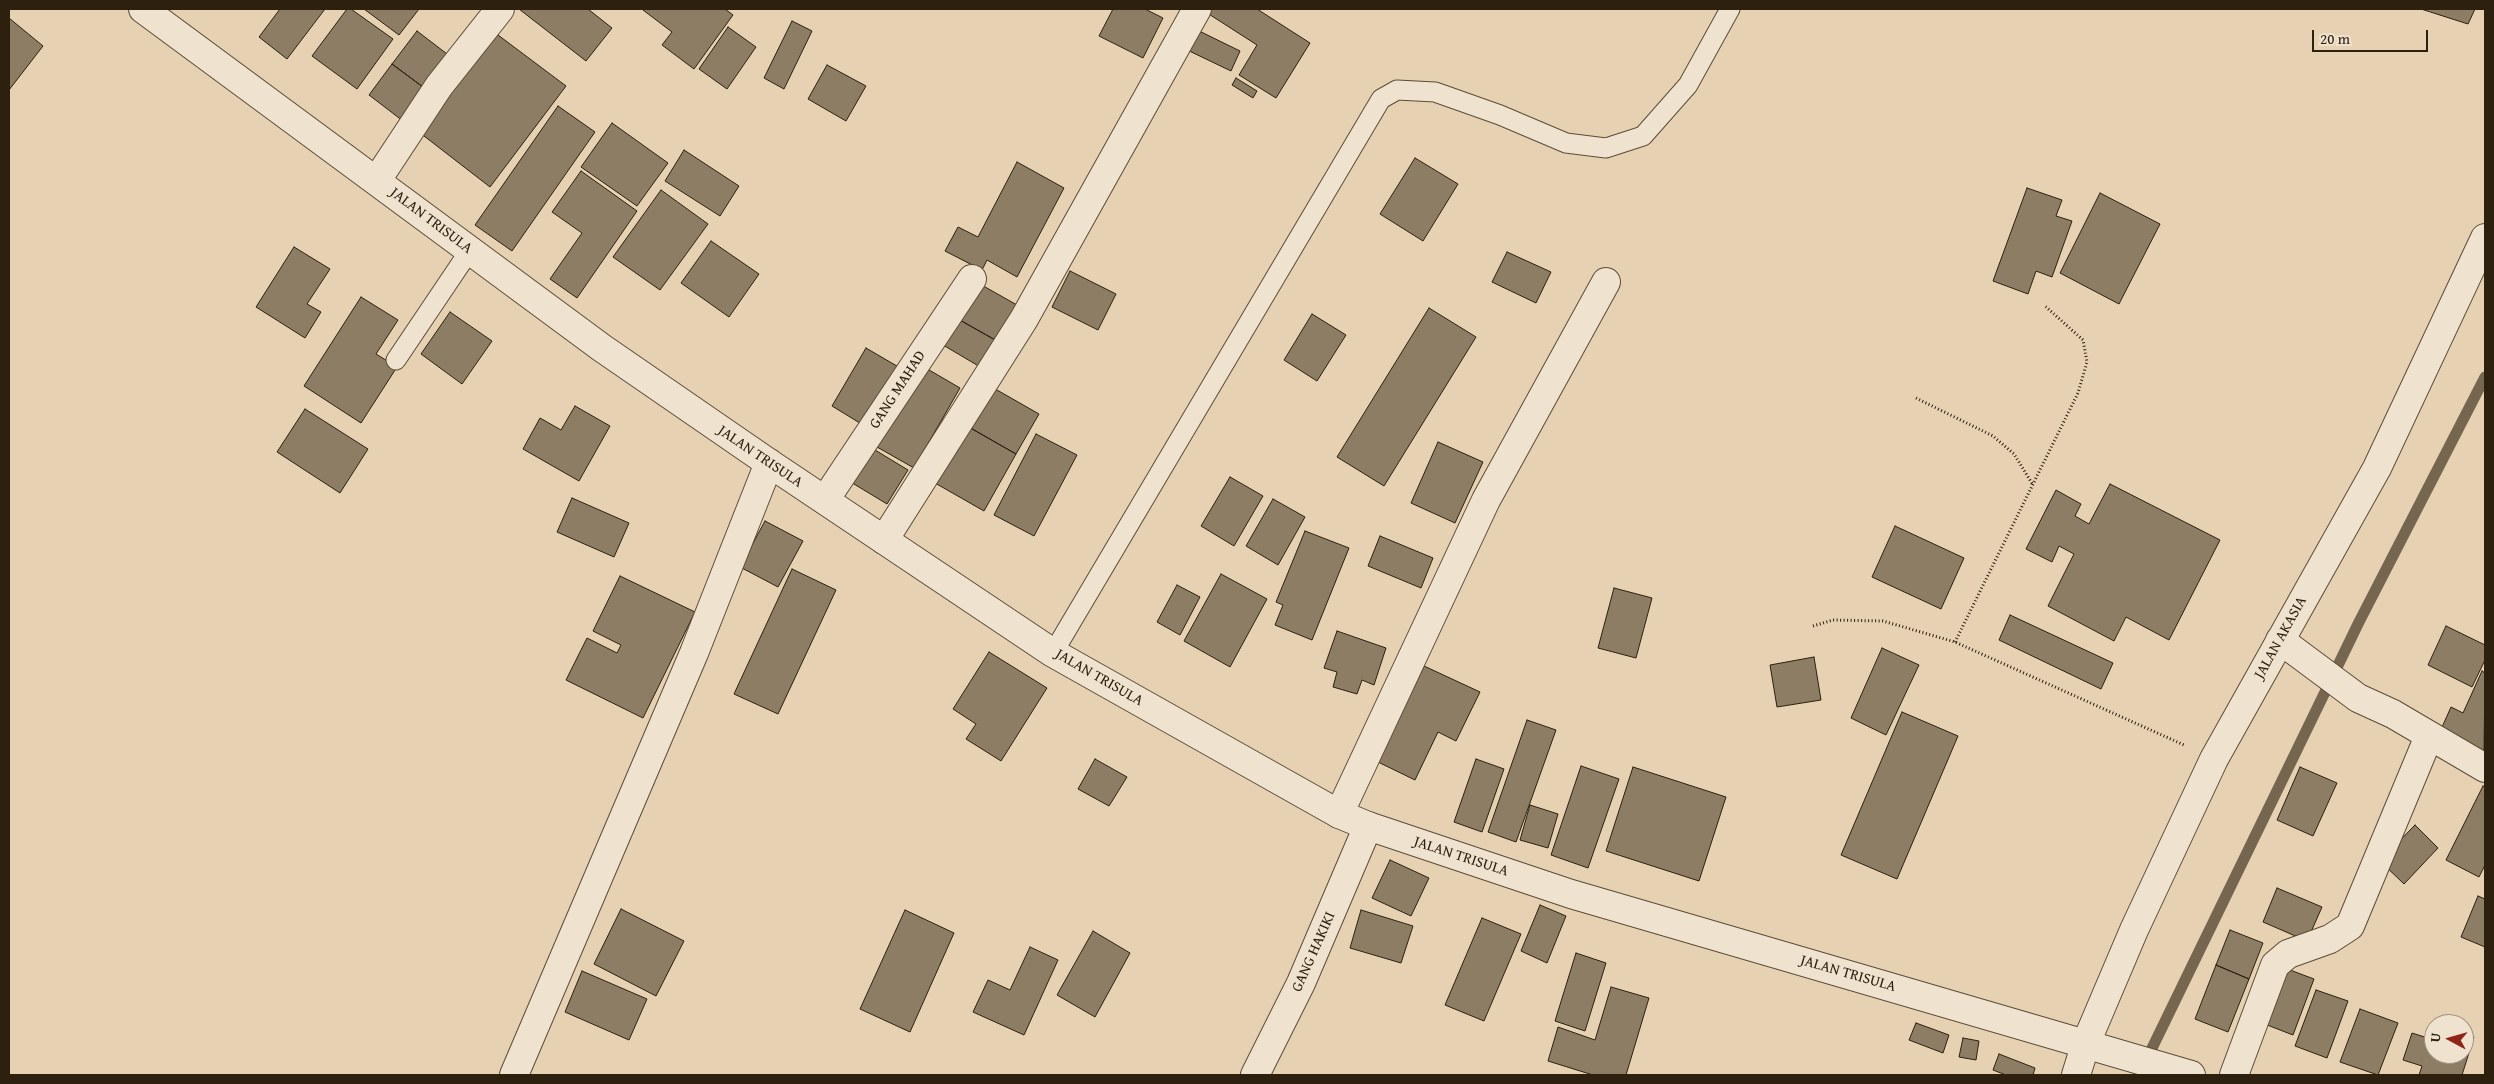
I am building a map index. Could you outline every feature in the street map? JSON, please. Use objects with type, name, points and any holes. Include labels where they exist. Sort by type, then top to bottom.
[{"type":"street","name":"JALAN TRISULA","points":[[143,9],[602,348],[769,463],[1054,653],[1339,814],[1368,826],[1571,894],[2192,1075]]},
{"type":"street","points":[[377,180],[438,86],[500,9]]},
{"type":"street","points":[[884,540],[1024,319],[1197,9]]},
{"type":"street","name":"JALAN AKASIA","points":[[2076,1075],[2094,1046],[2134,930],[2214,759],[2283,642],[2377,468],[2485,238]]},
{"type":"street","name":"GANG MAHAD","points":[[825,500],[972,279]]},
{"type":"street","points":[[1339,814],[1486,500],[1606,282]]},
{"type":"street","points":[[514,1075],[694,653],[769,463]]},
{"type":"street","points":[[2283,642],[2358,698],[2393,714],[2485,768]]},
{"type":"street","points":[[2234,1075],[2275,965],[2288,954],[2330,938],[2350,926],[2429,736]]},
{"type":"street","name":"GANG HAKIKI","points":[[1255,1075],[1301,983],[1368,826]]},
{"type":"lane","points":[[1054,653],[1381,99],[1397,90],[1435,92],[1500,115],[1566,143],[1606,148],[1643,136],[1688,85],[1730,9]]},
{"type":"lane","points":[[396,360],[470,250]]},
{"type":"path","points":[[1955,642],[2078,393],[2087,362],[2083,340],[2045,306]]},
{"type":"path","points":[[1916,398],[1993,436],[2014,454],[2033,485]]},
{"type":"path","points":[[1812,626],[1833,620],[1883,621],[1955,642],[2214,759]]},
{"type":"building","points":[[280,9],[325,9],[287,59],[259,37]]},
{"type":"building","points":[[347,9],[351,9],[393,39],[357,89],[312,56]]},
{"type":"building","points":[[364,9],[419,9],[399,35]]},
{"type":"building","points":[[519,9],[588,9],[612,28],[586,61]]},
{"type":"building","points":[[644,9],[725,9],[733,15],[694,69],[662,45],[672,32]]},
{"type":"building","points":[[1113,9],[1145,9],[1163,18],[1143,58],[1099,36]]},
{"type":"building","points":[[1201,9],[1257,9],[1310,43],[1276,98],[1239,75],[1257,45]]},
{"type":"building","points":[[2421,9],[2475,9],[2468,24]]},
{"type":"building","points":[[9,18],[43,46],[9,90]]},
{"type":"building","points":[[792,21],[812,31],[784,89],[764,78]]},
{"type":"building","points":[[728,27],[756,47],[727,89],[699,69]]},
{"type":"building","points":[[1193,28],[1240,51],[1231,71],[1183,48]]},
{"type":"building","points":[[490,29],[566,86],[490,187],[415,129]]},
{"type":"building","points":[[417,31],[451,57],[427,90],[392,64]]},
{"type":"building","points":[[392,64],[427,90],[403,121],[369,95]]},
{"type":"building","points":[[827,65],[866,86],[846,121],[808,99]]},
{"type":"building","points":[[1236,78],[1257,91],[1253,98],[1232,85]]},
{"type":"building","points":[[558,106],[595,132],[512,251],[475,225]]},
{"type":"building","points":[[612,123],[668,163],[637,206],[581,167]]},
{"type":"building","points":[[684,150],[739,186],[720,216],[665,181]]},
{"type":"building","points":[[1415,158],[1458,184],[1423,241],[1380,214]]},
{"type":"building","points":[[1017,162],[1064,188],[1017,277],[987,260],[982,270],[945,251],[958,227],[978,237]]},
{"type":"building","points":[[581,171],[637,211],[577,298],[550,279],[582,233],[552,212]]},
{"type":"building","points":[[2027,188],[2062,200],[2056,216],[2072,221],[2052,277],[2036,271],[2028,294],[1993,281]]},
{"type":"building","points":[[661,190],[708,224],[660,290],[613,257]]},
{"type":"building","points":[[2100,193],[2160,224],[2119,304],[2060,273]]},
{"type":"building","points":[[711,241],[759,274],[729,317],[681,283]]},
{"type":"building","points":[[294,247],[330,269],[307,304],[321,312],[305,338],[256,307]]},
{"type":"building","points":[[1507,252],[1551,272],[1536,303],[1492,282]]},
{"type":"building","points":[[1070,271],[1116,294],[1098,330],[1052,307]]},
{"type":"building","points":[[978,283],[1017,305],[997,341],[958,319]]},
{"type":"building","points":[[361,297],[398,320],[376,354],[397,367],[361,423],[304,386]]},
{"type":"building","points":[[1429,308],[1476,337],[1384,486],[1337,457]]},
{"type":"building","points":[[450,312],[492,341],[462,384],[421,354]]},
{"type":"building","points":[[1312,314],[1346,335],[1317,381],[1284,360]]},
{"type":"building","points":[[958,319],[997,341],[982,368],[943,345]]},
{"type":"building","points":[[866,348],[902,369],[868,428],[832,406]]},
{"type":"building","points":[[924,367],[960,388],[914,468],[877,447]]},
{"type":"building","points":[[990,386],[1039,414],[1016,454],[967,426]]},
{"type":"building","points":[[575,406],[610,426],[579,481],[523,449],[540,418],[561,430]]},
{"type":"building","points":[[305,409],[368,449],[340,493],[277,452]]},
{"type":"building","points":[[967,426],[1016,454],[984,511],[935,483]]},
{"type":"building","points":[[1036,434],[1077,455],[1034,536],[994,515]]},
{"type":"building","points":[[1438,442],[1483,462],[1455,523],[1411,503]]},
{"type":"building","points":[[870,447],[908,470],[887,504],[849,481]]},
{"type":"building","points":[[1230,477],[1263,496],[1234,546],[1201,526]]},
{"type":"building","points":[[2110,484],[2220,540],[2169,640],[2126,617],[2114,641],[2048,606],[2074,554],[2059,546],[2052,562],[2026,549],[2056,490],[2081,504],[2075,516],[2089,524]]},
{"type":"building","points":[[572,498],[629,523],[614,557],[557,532]]},
{"type":"building","points":[[1273,499],[1305,517],[1278,565],[1246,546]]},
{"type":"building","points":[[765,521],[803,541],[778,587],[740,567]]},
{"type":"building","points":[[1895,526],[1964,558],[1941,609],[1872,577]]},
{"type":"building","points":[[1305,531],[1349,548],[1312,640],[1275,625],[1283,605],[1276,602]]},
{"type":"building","points":[[1380,536],[1433,558],[1421,588],[1368,566]]},
{"type":"building","points":[[792,569],[836,590],[778,714],[734,694]]},
{"type":"building","points":[[1221,574],[1267,599],[1230,667],[1184,641]]},
{"type":"building","points":[[620,576],[695,612],[643,718],[566,680],[587,638],[617,653],[621,645],[593,631]]},
{"type":"building","points":[[1177,585],[1200,597],[1180,635],[1157,622]]},
{"type":"building","points":[[1614,588],[1652,598],[1636,658],[1598,648]]},
{"type":"building","points":[[2010,615],[2113,663],[2101,689],[1999,640]]},
{"type":"building","points":[[2446,626],[2485,645],[2485,660],[2472,687],[2428,665]]},
{"type":"building","points":[[1337,631],[1386,648],[1374,685],[1362,680],[1357,694],[1333,687],[1337,672],[1324,668]]},
{"type":"building","points":[[1882,648],[1919,665],[1886,735],[1851,718]]},
{"type":"building","points":[[989,652],[1047,688],[1001,761],[966,739],[976,724],[953,709]]},
{"type":"building","points":[[1814,657],[1821,700],[1777,707],[1770,665]]},
{"type":"building","points":[[1424,666],[1480,692],[1456,741],[1438,732],[1415,780],[1378,762]]},
{"type":"building","points":[[2482,671],[2485,673],[2484,754],[2439,734],[2451,707],[2463,713]]},
{"type":"building","points":[[1902,712],[1958,736],[1897,879],[1841,855]]},
{"type":"building","points":[[1527,720],[1556,730],[1516,842],[1488,832]]},
{"type":"building","points":[[1095,759],[1127,777],[1109,806],[1078,789]]},
{"type":"building","points":[[1476,759],[1504,769],[1482,832],[1454,822]]},
{"type":"building","points":[[1581,766],[1619,779],[1588,868],[1551,855]]},
{"type":"building","points":[[1633,767],[1726,797],[1699,881],[1606,851]]},
{"type":"building","points":[[2300,767],[2337,783],[2313,836],[2277,820]]},
{"type":"building","points":[[2483,786],[2485,787],[2485,865],[2479,877],[2446,860]]},
{"type":"building","points":[[1530,805],[1558,814],[1548,848],[1520,840]]},
{"type":"building","points":[[2415,825],[2438,848],[2404,884],[2380,861]]},
{"type":"building","points":[[1390,860],[1429,878],[1411,916],[1372,898]]},
{"type":"building","points":[[2277,888],[2322,907],[2307,941],[2263,922]]},
{"type":"building","points":[[2478,896],[2485,899],[2485,947],[2461,937]]},
{"type":"building","points":[[1540,905],[1566,916],[1547,963],[1521,951]]},
{"type":"building","points":[[621,909],[684,941],[656,996],[594,964]]},
{"type":"building","points":[[905,910],[954,933],[910,1032],[860,1009]]},
{"type":"building","points":[[1361,910],[1413,926],[1401,963],[1350,948]]},
{"type":"building","points":[[1482,918],[1521,934],[1484,1021],[1445,1005]]},
{"type":"building","points":[[2230,930],[2263,943],[2249,979],[2216,965]]},
{"type":"building","points":[[1093,931],[1130,953],[1095,1017],[1057,995]]},
{"type":"building","points":[[1030,947],[1058,960],[1024,1035],[973,1012],[988,980],[1010,990]]},
{"type":"building","points":[[1576,953],[1606,963],[1585,1031],[1555,1021]]},
{"type":"building","points":[[2216,965],[2249,979],[2228,1032],[2195,1019]]},
{"type":"building","points":[[2282,967],[2314,979],[2293,1035],[2262,1023]]},
{"type":"building","points":[[582,971],[647,999],[629,1040],[565,1012]]},
{"type":"building","points":[[1611,987],[1649,998],[1626,1075],[1593,1075],[1548,1061],[1558,1027],[1595,1040]]},
{"type":"building","points":[[2316,990],[2348,1001],[2327,1058],[2295,1046]]},
{"type":"building","points":[[2360,1009],[2398,1023],[2378,1075],[2340,1062]]},
{"type":"building","points":[[1916,1023],[1949,1035],[1943,1053],[1909,1040]]},
{"type":"building","points":[[2412,1033],[2424,1037],[2424,1064],[2465,1064],[2462,1075],[2419,1075],[2422,1066],[2403,1060]]},
{"type":"building","points":[[1963,1038],[1979,1041],[1976,1060],[1959,1057]]},
{"type":"building","points":[[1999,1054],[2035,1068],[2033,1075],[2006,1075],[1993,1070]]},
{"type":"waterway","points":[[2139,1075],[2359,622],[2485,377]]}]
